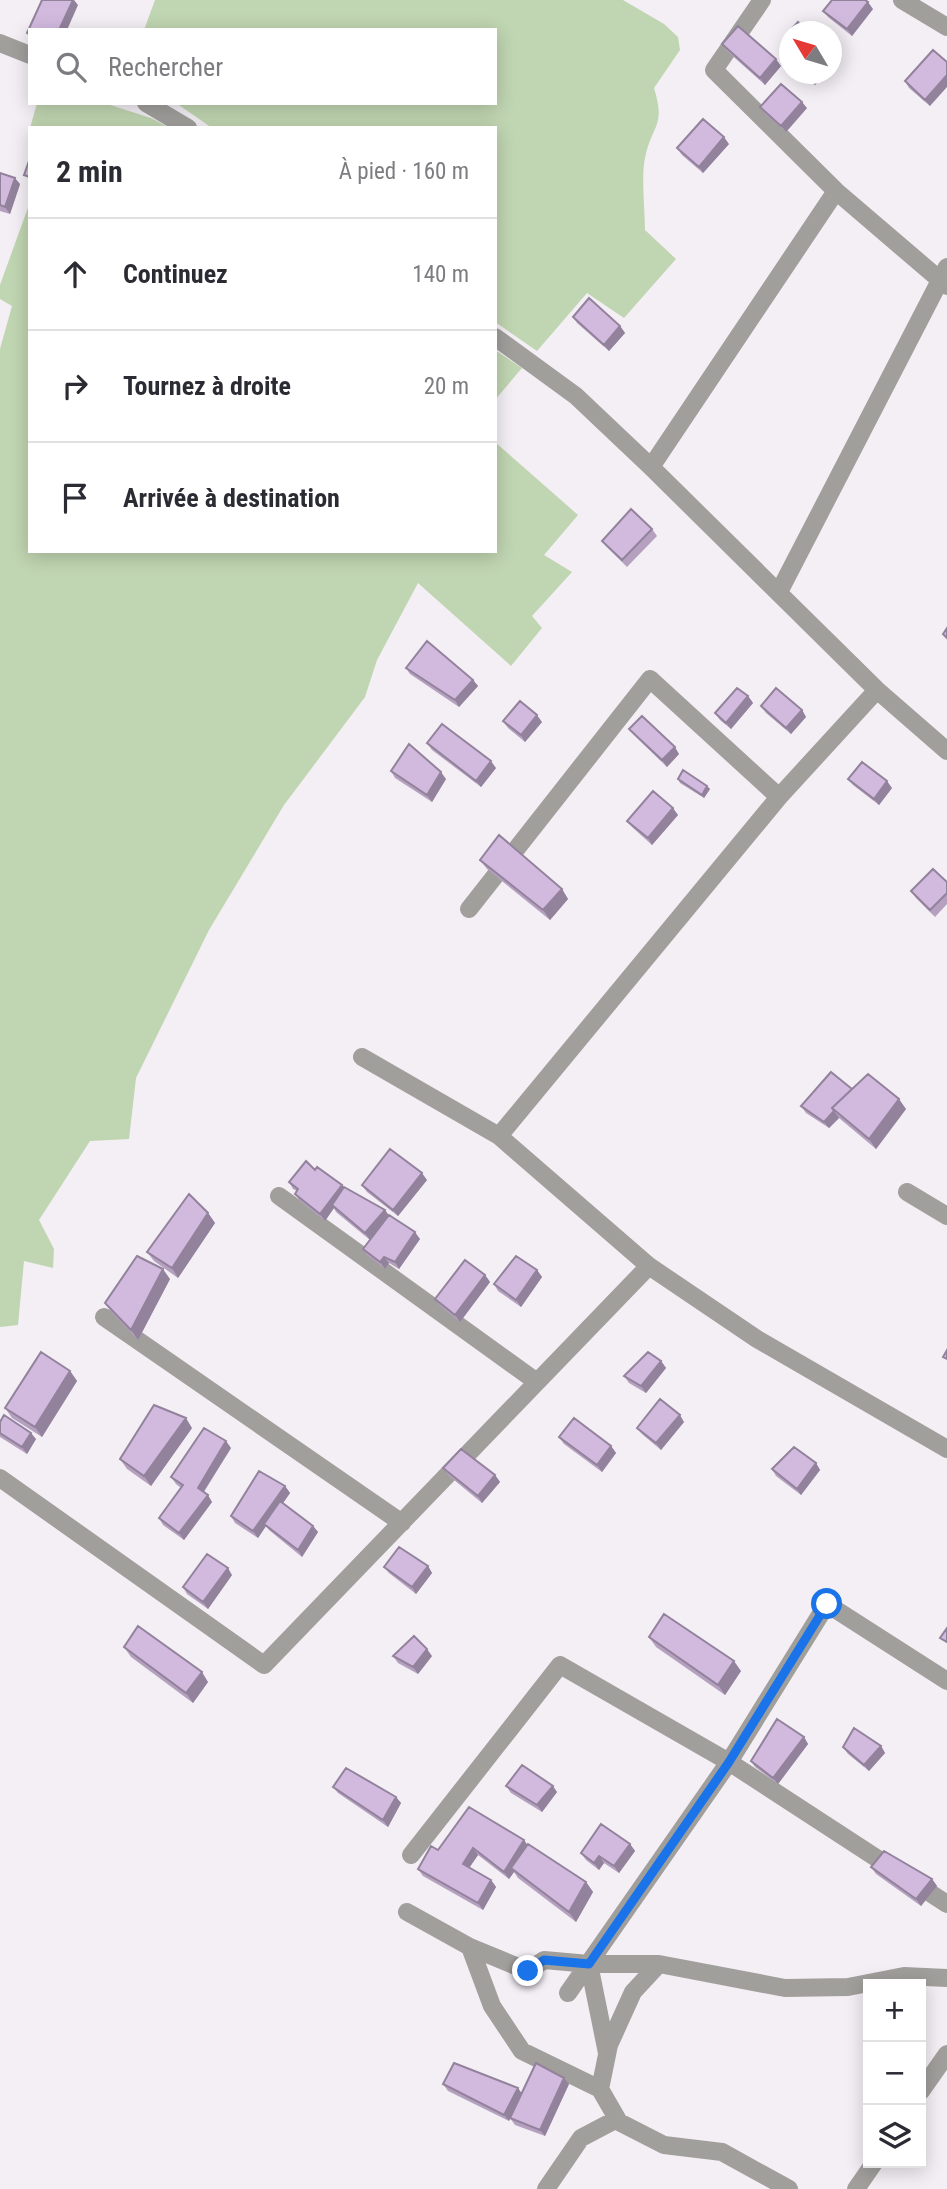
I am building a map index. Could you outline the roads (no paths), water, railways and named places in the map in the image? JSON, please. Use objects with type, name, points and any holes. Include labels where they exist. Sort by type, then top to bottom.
[{"type":"street","points":[[762,0],[714,69],[836,191],[945,277],[779,592]]},
{"type":"street","points":[[902,0],[947,27]]},
{"type":"street","points":[[0,43],[28,54]]},
{"type":"street","points":[[149,105],[185,126]]},
{"type":"street","points":[[651,467],[836,191]]},
{"type":"street","points":[[497,338],[576,396],[877,690],[947,751]]},
{"type":"street","points":[[469,909],[650,679],[779,797]]},
{"type":"street","points":[[499,1136],[779,797],[877,690]]},
{"type":"street","points":[[362,1057],[499,1136],[649,1266],[757,1339],[947,1449]]},
{"type":"street","points":[[907,1192],[947,1216]]},
{"type":"street","points":[[279,1196],[537,1382]]},
{"type":"street","points":[[0,1478],[264,1665],[649,1266]]},
{"type":"street","points":[[104,1317],[402,1523]]},
{"type":"street","points":[[568,1993],[729,1762],[827,1604],[947,1681]]},
{"type":"street","points":[[411,1855],[560,1665],[729,1762],[947,1903]]},
{"type":"street","points":[[407,1912],[470,1947],[528,1971],[544,1960],[589,1964],[659,1964],[785,1988],[848,1987],[904,1976],[947,1978]]},
{"type":"street","points":[[470,1947],[492,2006],[522,2051],[600,2089],[617,2119],[664,2145],[722,2152],[789,2189]]},
{"type":"street","points":[[589,1964],[607,2054]]},
{"type":"street","points":[[600,2089],[607,2054],[633,1992],[659,1964]]},
{"type":"street","points":[[926,2084],[947,2054]]},
{"type":"street","points":[[546,2189],[581,2138],[617,2119]]},
{"type":"street","points":[[856,2189],[871,2168]]}]
